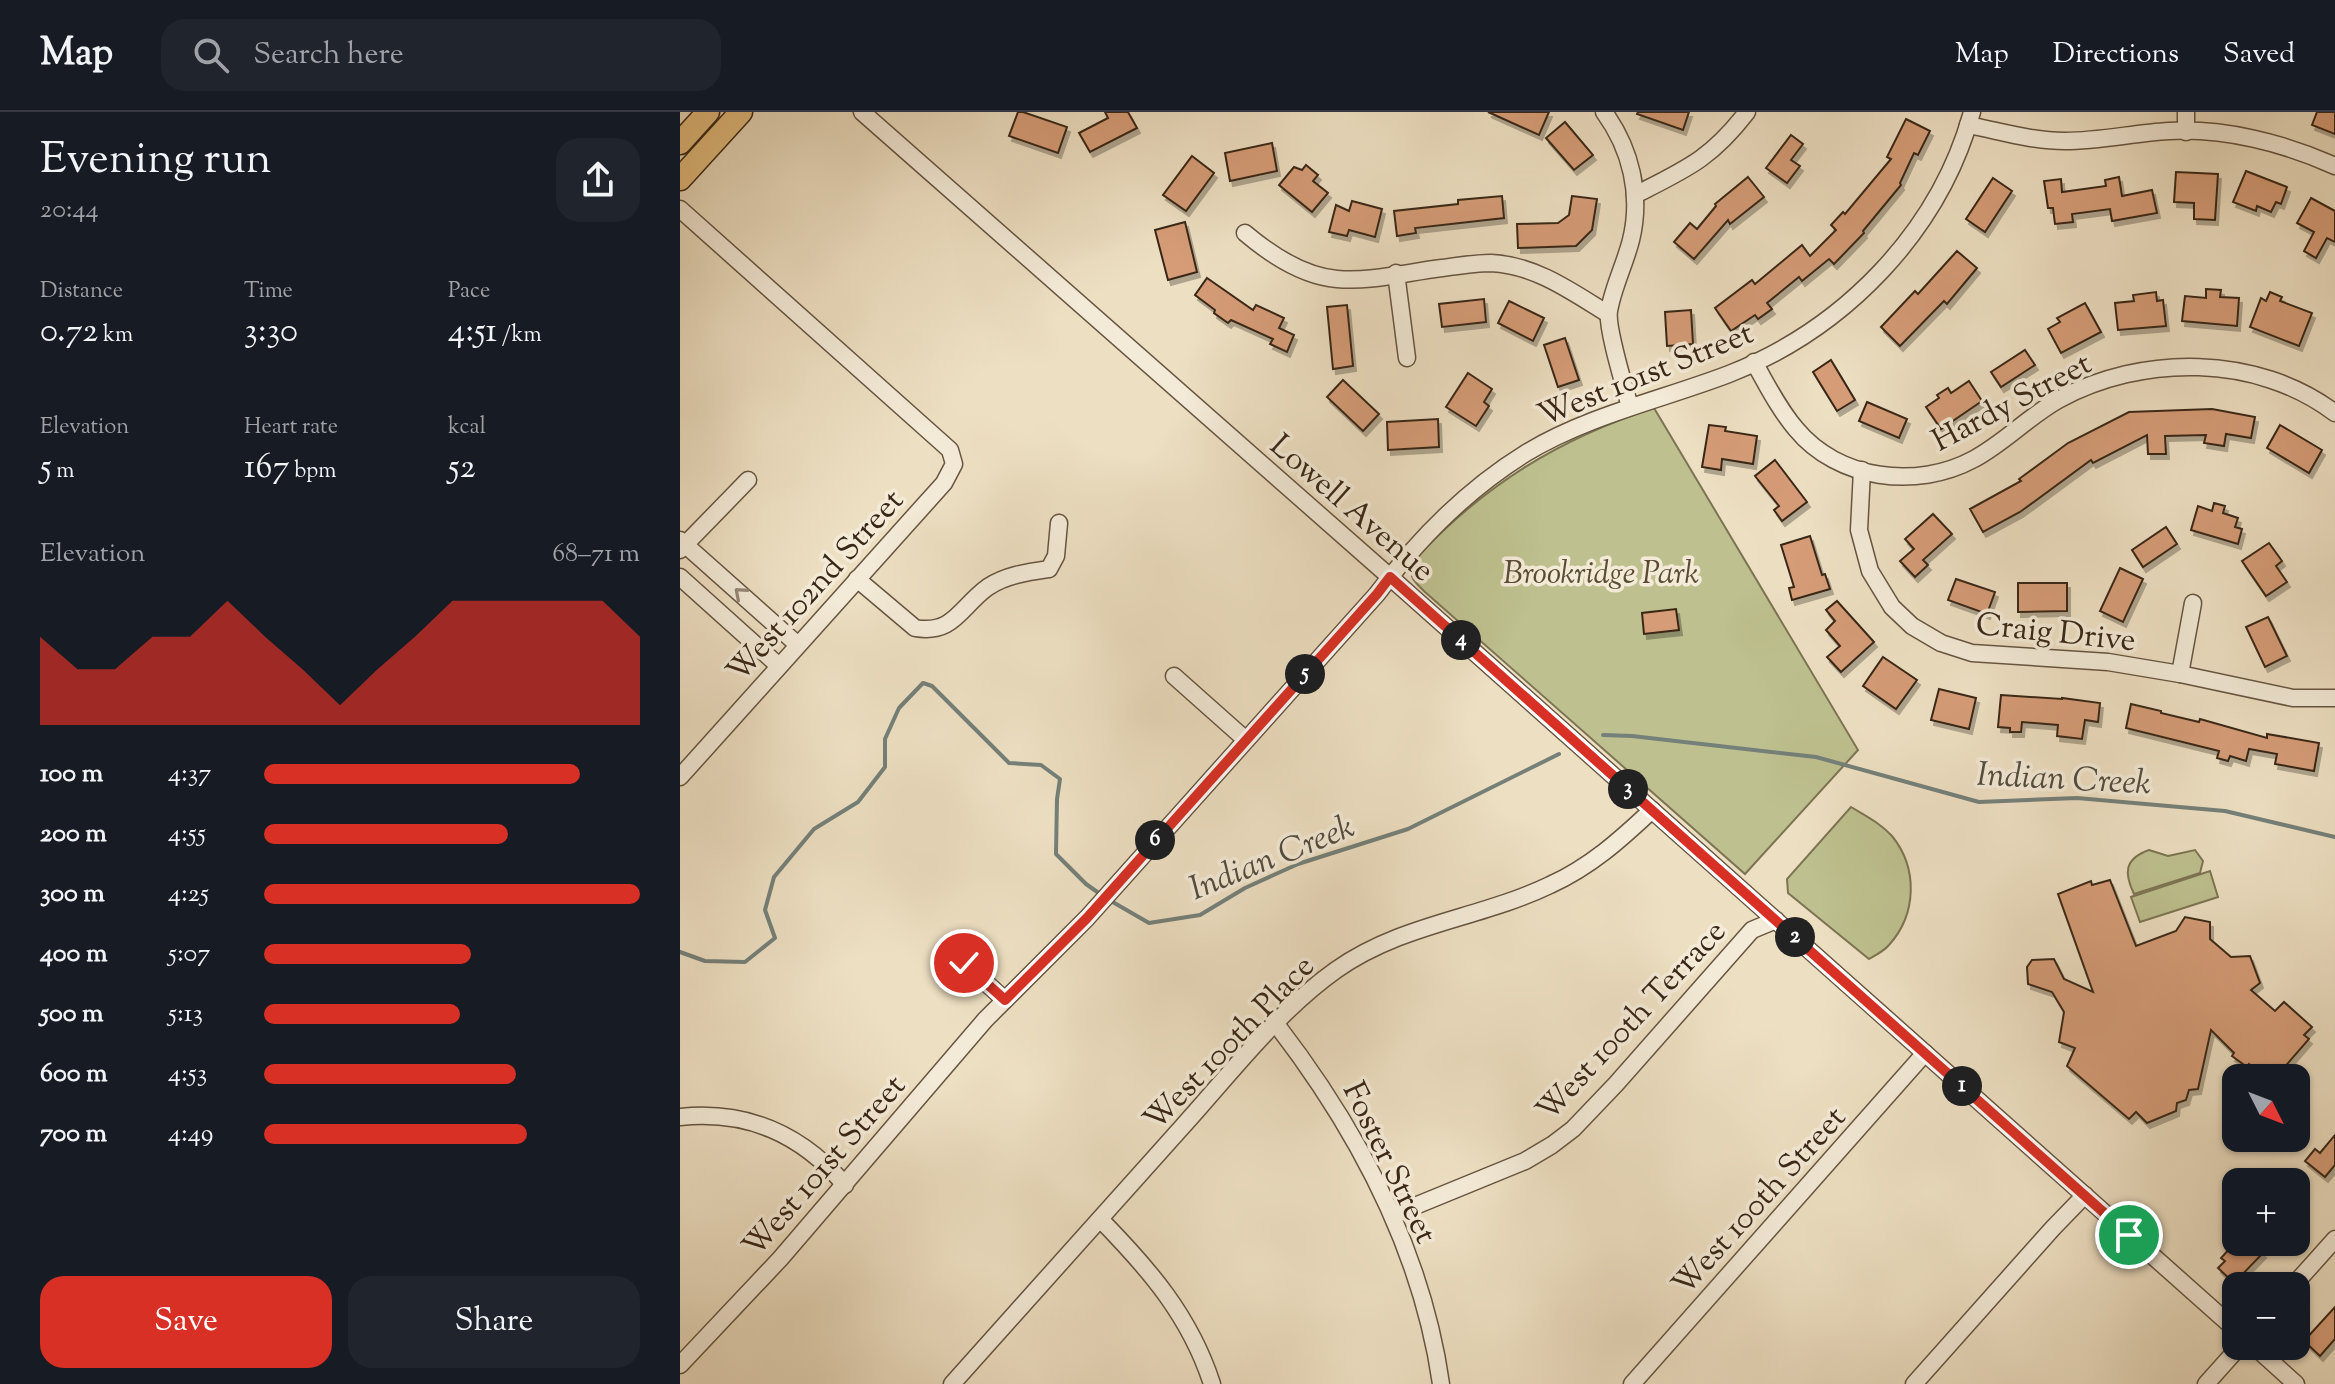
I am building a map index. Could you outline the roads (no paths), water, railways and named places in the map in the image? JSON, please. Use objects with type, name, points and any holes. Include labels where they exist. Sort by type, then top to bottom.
[{"type":"main road","points":[[680,143],[708,112]]},
{"type":"main road","points":[[680,179],[741,112]]},
{"type":"street","name":"Lowell Avenue","points":[[862,112],[2222,1317]]},
{"type":"street","points":[[1604,112],[1629,156],[1635,195],[1636,212],[1631,242],[1608,314],[1630,407]]},
{"type":"street","points":[[1635,195],[1688,169],[1709,154],[1728,137],[1747,112]]},
{"type":"street","points":[[2186,112],[2186,132]]},
{"type":"street","name":"West 101st Street","points":[[680,1365],[780,1259],[942,1069],[1087,918],[1440,519],[1475,489],[1526,453],[1572,430],[1754,362],[1811,331],[1842,308],[1877,276],[1929,212],[1949,176],[1970,118]]},
{"type":"street","points":[[1970,118],[2031,138],[2063,141],[2172,131],[2231,135],[2308,154],[2335,166]]},
{"type":"street","name":"West 102nd Street","points":[[680,209],[950,450],[954,464],[944,483],[680,777]]},
{"type":"street","points":[[1245,233],[1283,260],[1322,276],[1353,279],[1490,263],[1518,267],[1559,284],[1608,314]]},
{"type":"street","points":[[1396,273],[1407,358]]},
{"type":"street","name":"Hardy Street","points":[[1754,362],[1782,411],[1807,441],[1830,457],[1862,470],[1906,478],[1955,468],[1987,451],[2060,399],[2125,374],[2155,369],[2195,367],[2267,378],[2298,391],[2335,413]]},
{"type":"street","name":"Craig Drive","points":[[1862,470],[1859,530],[1865,558],[1883,596],[1912,626],[1941,643],[1972,653],[2108,662],[2293,698],[2335,698]]},
{"type":"street","points":[[748,480],[682,545],[798,645]]},
{"type":"street","points":[[857,579],[915,628],[941,628],[991,585],[1023,572],[1049,569],[1056,556],[1059,523]]},
{"type":"street","points":[[680,577],[779,666]]},
{"type":"street","points":[[2180,674],[2193,603]]},
{"type":"street","points":[[1174,676],[1246,740]]},
{"type":"street","name":"West 100th Place","points":[[952,1384],[1301,998],[1370,949],[1410,931],[1548,887],[1583,869],[1607,852],[1652,810]]},
{"type":"street","name":"West 100th Terrace","points":[[1393,1215],[1525,1161],[1573,1129],[1752,930],[1776,920]]},
{"type":"street","points":[[964,963],[1005,1000]]},
{"type":"street","name":"Foster Street","points":[[1276,1024],[1333,1102],[1393,1215],[1424,1308],[1441,1384]]},
{"type":"street","name":"West 100th Street","points":[[1632,1384],[1925,1053]]},
{"type":"street","points":[[680,1117],[728,1116],[760,1124],[808,1149],[827,1164],[845,1185]]},
{"type":"street","points":[[1914,1384],[2085,1195]]},
{"type":"street","points":[[1100,1219],[1146,1266],[1172,1301],[1191,1334],[1212,1384]]},
{"type":"street","points":[[2306,1272],[2335,1239]]},
{"type":"street","points":[[2206,1384],[2227,1360]]},
{"type":"street","points":[[2269,1360],[2296,1384]]},
{"type":"waterway","name":"Indian Creek","points":[[680,952],[705,961],[745,962],[775,938],[765,910],[774,877],[814,829],[858,802],[885,767],[885,739],[899,708],[923,683],[932,686],[1009,763],[1041,765],[1060,779],[1056,854],[1103,896]]},
{"type":"waterway","name":"Indian Creek","points":[[1603,735],[1816,757],[1979,802],[2077,798],[2225,811],[2335,837]]},
{"type":"waterway","name":"Indian Creek","points":[[1111,901],[1149,923],[1200,915],[1245,888],[1298,864],[1408,829],[1559,754]]},
{"type":"park label","name":"Brookridge Park","points":[[1601,572]]}]
